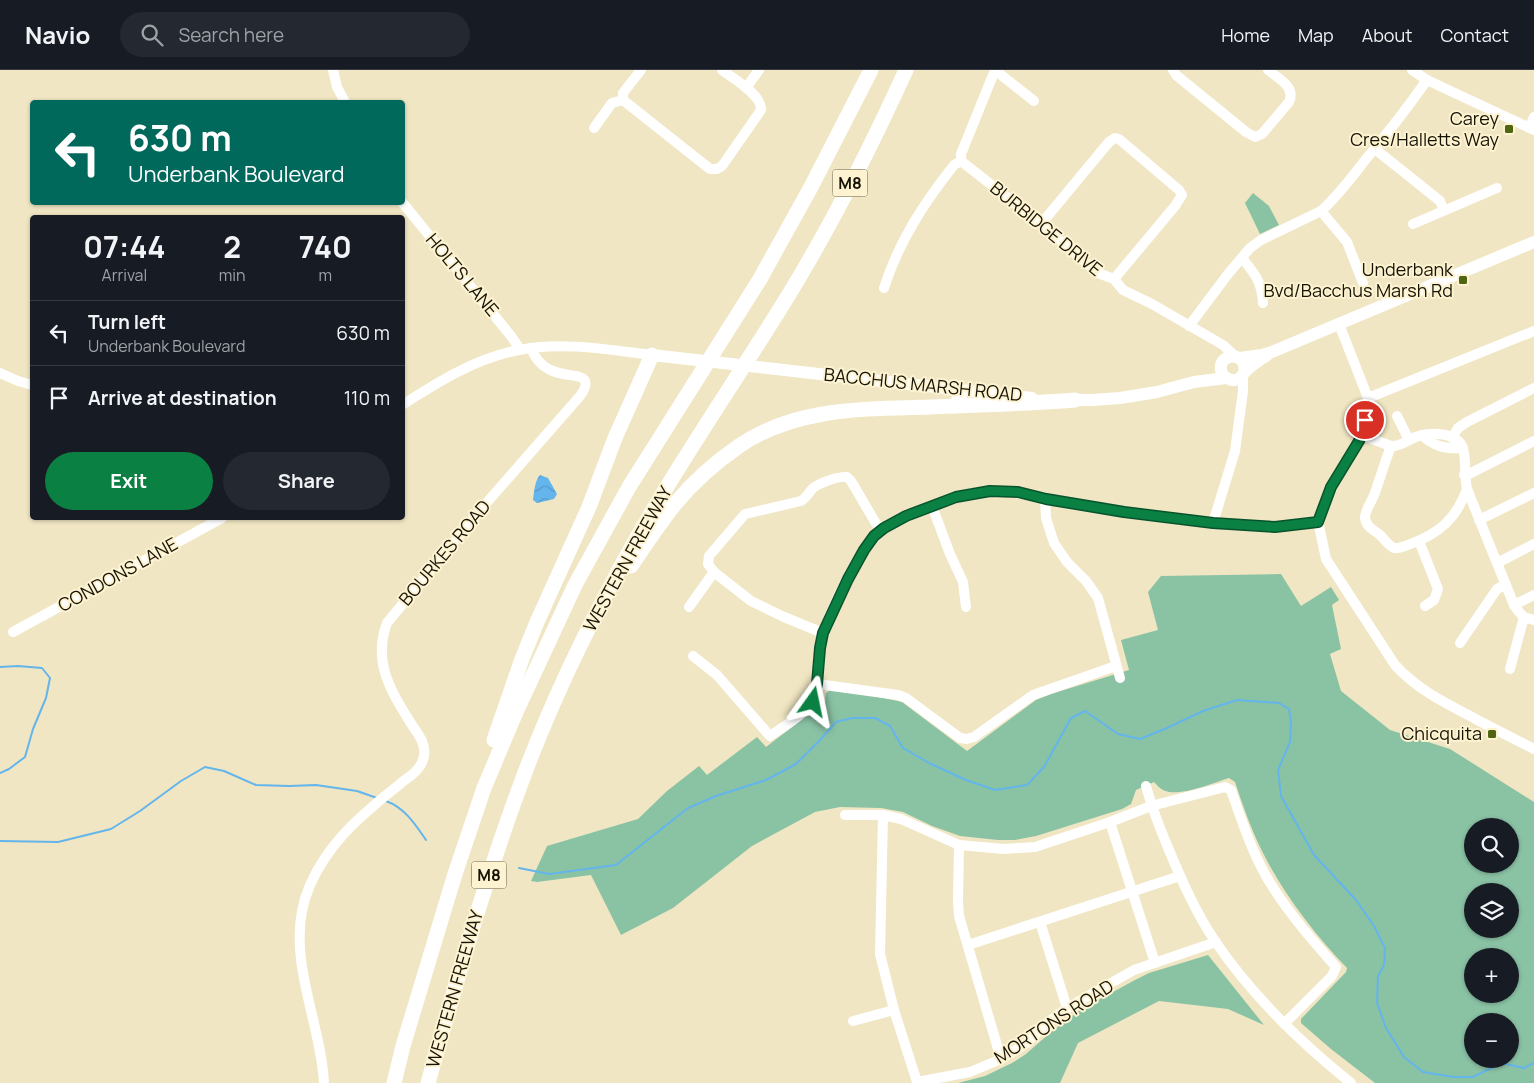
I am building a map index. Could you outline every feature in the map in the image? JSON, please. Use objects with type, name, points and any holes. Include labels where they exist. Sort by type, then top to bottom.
[{"type":"highway","name":"WESTERN FREEWAY","points":[[394,1083],[403,1046],[484,788],[516,712],[575,585],[629,487],[760,279],[812,186],[871,70]]},
{"type":"highway","name":"WESTERN FREEWAY","points":[[428,1083],[490,872],[520,786],[568,673],[602,601],[637,537],[789,294],[827,228],[906,70]]},
{"type":"highway","points":[[470,828],[485,767],[522,659],[589,508],[615,438],[652,355]]},
{"type":"highway","points":[[954,406],[959,399],[957,390]]},
{"type":"highway","points":[[568,673],[595,630],[629,569],[674,505],[712,466],[741,444],[771,429],[822,414],[862,409],[1030,404],[1075,400]]},
{"type":"main road","points":[[1272,352],[1238,379],[1228,379],[1222,372],[1222,364],[1228,357],[1262,355],[1272,352],[1534,242]]},
{"type":"main road","name":"BACCHUS MARSH ROAD","points":[[652,355],[957,390],[1075,400],[1139,395],[1194,382],[1228,379]]},
{"type":"main road","points":[[1238,357],[1244,364],[1244,374]]},
{"type":"main road","name":"BACCHUS MARSH ROAD","points":[[1194,382],[1222,364]]},
{"type":"street","points":[[333,70],[337,87],[344,100]]},
{"type":"street","points":[[623,100],[623,93],[642,70]]},
{"type":"street","points":[[623,100],[710,169],[717,170],[722,166],[761,110],[762,104],[746,88],[722,70]]},
{"type":"street","points":[[746,88],[759,70]]},
{"type":"street","points":[[884,288],[892,263],[918,214],[954,164],[961,161],[961,154],[995,70],[1034,101]]},
{"type":"street","points":[[1173,70],[1176,75],[1246,132],[1255,137],[1262,134],[1289,102],[1292,94],[1288,86],[1268,70]]},
{"type":"street","points":[[1412,70],[1426,80],[1532,129],[1534,117]]},
{"type":"street","points":[[1189,326],[1242,258],[1261,240],[1321,211],[1344,187],[1426,80]]},
{"type":"street","points":[[594,128],[612,103],[623,100]]},
{"type":"street","points":[[1041,224],[1109,142],[1115,138],[1119,139],[1182,195],[1114,279]]},
{"type":"street","points":[[1374,149],[1440,201],[1444,210]]},
{"type":"street","name":"BURBIDGE DRIVE","points":[[961,161],[1041,224],[1098,273],[1114,279],[1123,290],[1160,308],[1216,341],[1238,357]]},
{"type":"street","points":[[1413,224],[1497,188]]},
{"type":"street","name":"HOLTS LANE","points":[[404,205],[520,349]]},
{"type":"street","points":[[1321,211],[1347,242],[1363,283]]},
{"type":"street","points":[[1242,258],[1259,282],[1263,303]]},
{"type":"street","points":[[1339,324],[1368,398],[1360,438],[1331,487],[1318,522],[1326,559],[1395,665],[1416,686],[1534,749]]},
{"type":"street","points":[[1368,398],[1534,331]]},
{"type":"street","points":[[1216,341],[1220,347],[1222,364]]},
{"type":"street","name":"BOURKES ROAD","points":[[324,1083],[320,1048],[301,959],[302,910],[307,894],[322,864],[335,845],[351,826],[384,796],[414,773],[420,766],[424,756],[423,743],[390,690],[385,673],[382,647],[383,634],[387,623],[482,508],[580,396],[586,384],[585,380],[580,377],[559,374],[545,368],[534,358],[530,348]]},
{"type":"street","points":[[405,403],[451,374],[520,349],[585,348],[652,355]]},
{"type":"street","points":[[0,373],[30,384]]},
{"type":"street","points":[[1213,523],[1235,451],[1244,374]]},
{"type":"street","points":[[1228,379],[1237,390],[1240,403]]},
{"type":"street","points":[[1452,438],[1458,428],[1467,422],[1534,388]]},
{"type":"street","points":[[1397,416],[1409,440]]},
{"type":"street","points":[[1360,438],[1389,449],[1422,435],[1433,433],[1452,438],[1458,441],[1463,448],[1464,475],[1467,489],[1479,520],[1514,605],[1519,612],[1529,618],[1510,669]]},
{"type":"street","points":[[1422,435],[1434,445],[1449,449],[1463,448]]},
{"type":"street","points":[[1464,475],[1534,441]]},
{"type":"street","points":[[1389,449],[1365,520],[1367,525],[1392,547],[1397,548],[1434,534],[1450,520],[1467,489]]},
{"type":"street","points":[[823,633],[751,601],[714,572],[708,564],[709,556],[745,514],[801,501],[806,499],[813,487],[841,476],[847,477],[851,481],[880,532]]},
{"type":"street","points":[[693,656],[718,675],[770,736],[806,710],[813,702],[823,633],[848,579],[874,536],[906,516],[956,497],[990,491],[1018,492],[1046,499],[1124,512],[1213,523],[1275,527],[1318,522]]},
{"type":"street","points":[[1479,520],[1534,493]]},
{"type":"street","points":[[1046,499],[1046,518],[1054,543],[1067,562],[1086,581],[1098,598],[1120,678]]},
{"type":"street","points":[[932,506],[963,582],[966,607]]},
{"type":"street","name":"CONDONS LANE","points":[[13,632],[218,520]]},
{"type":"street","points":[[1419,541],[1438,589],[1434,600],[1425,606]]},
{"type":"street","points":[[1497,563],[1534,544]]},
{"type":"street","points":[[689,607],[714,572]]},
{"type":"street","points":[[1460,643],[1497,589],[1505,585]]},
{"type":"street","points":[[1514,605],[1534,595]]},
{"type":"street","points":[[817,684],[898,695],[906,698],[960,738],[967,739],[974,737],[1033,695],[1116,666]]},
{"type":"street","points":[[1146,786],[1151,806],[1180,876],[1216,942],[1247,985],[1284,1024],[1351,1083]]},
{"type":"street","points":[[845,815],[883,815],[901,819],[959,845],[1004,850],[1035,847],[1151,806],[1225,787],[1231,790],[1249,841],[1274,889],[1299,925],[1336,967],[1332,976],[1284,1024]]},
{"type":"street","points":[[883,815],[880,954],[894,1010],[917,1082]]},
{"type":"street","points":[[1110,822],[1155,963]]},
{"type":"street","points":[[959,845],[959,916],[1001,1060]]},
{"type":"street","points":[[968,945],[1180,876]]},
{"type":"street","points":[[1040,922],[1067,1008]]},
{"type":"street","name":"MORTONS ROAD","points":[[917,1082],[970,1072],[1001,1060],[1027,1043],[1048,1022],[1067,1008],[1134,970],[1216,942]]},
{"type":"street","points":[[853,1021],[894,1010]]},
{"type":"green space","points":[[1253,193],[1269,206],[1279,225],[1260,234],[1245,203]]},
{"type":"green space","points":[[1281,574],[1301,606],[1331,587],[1339,600],[1332,605],[1341,649],[1330,654],[1341,691],[1390,730],[1450,749],[1534,802],[1534,1083],[1375,1083],[1301,1023],[1301,1019],[1346,972],[1347,968],[1307,922],[1273,872],[1255,836],[1235,782],[1229,778],[1196,789],[1177,792],[1163,790],[1154,782],[1136,790],[1131,804],[1122,809],[1036,836],[1015,840],[960,836],[932,826],[903,812],[881,808],[840,807],[815,812],[752,846],[673,908],[621,935],[591,875],[537,882],[531,881],[547,846],[638,819],[667,791],[699,766],[707,775],[757,737],[766,747],[825,702],[826,693],[830,690],[860,693],[902,702],[967,751],[1036,700],[1129,670],[1121,640],[1158,630],[1148,592],[1161,576]]},
{"type":"green space","points":[[1208,955],[1264,1025],[1228,1009],[1159,1001],[1078,1043],[1060,1083],[958,1083],[985,1076],[1012,1063],[1026,1054],[1080,1010],[1135,980],[1149,973]]},
{"type":"water","points":[[540,475],[548,478],[557,494],[554,499],[537,503],[533,500],[536,483]]},
{"type":"waterway","points":[[0,667],[42,668],[50,678],[46,698],[33,729],[25,757],[0,773]]},
{"type":"waterway","points":[[519,868],[549,874],[616,865],[688,808],[716,796],[766,780],[796,764],[836,722],[852,718],[875,718],[890,726],[903,748],[929,763],[966,780],[995,790],[1027,785],[1044,767],[1071,718],[1085,711],[1118,734],[1140,739],[1203,711],[1237,700],[1279,703],[1289,709],[1291,722],[1290,742],[1278,770],[1281,796],[1314,855],[1356,900],[1374,926],[1385,948],[1384,965],[1378,976],[1377,1003],[1386,1028],[1404,1057],[1423,1072],[1453,1077],[1473,1077],[1501,1063],[1524,1068],[1534,1063]]},
{"type":"waterway","points":[[0,841],[58,842],[111,829],[140,811],[181,781],[205,767],[224,771],[256,785],[316,785],[357,791],[377,798]]},
{"type":"waterway","points":[[386,801],[404,812],[414,822],[426,840]]},
{"type":"place","name":"Carey Cres/Halletts Way","points":[[1509,129]]},
{"type":"place","name":"Underbank Bvd/Bacchus Marsh Rd","points":[[1463,280]]},
{"type":"place","name":"Chicquita","points":[[1492,734]]},
{"type":"route","points":[[813,702],[823,633],[848,579],[874,536],[906,516],[956,497],[990,491],[1018,492],[1046,499],[1124,512],[1213,523],[1275,527],[1318,522],[1331,487],[1362,435],[1365,420]]}]
